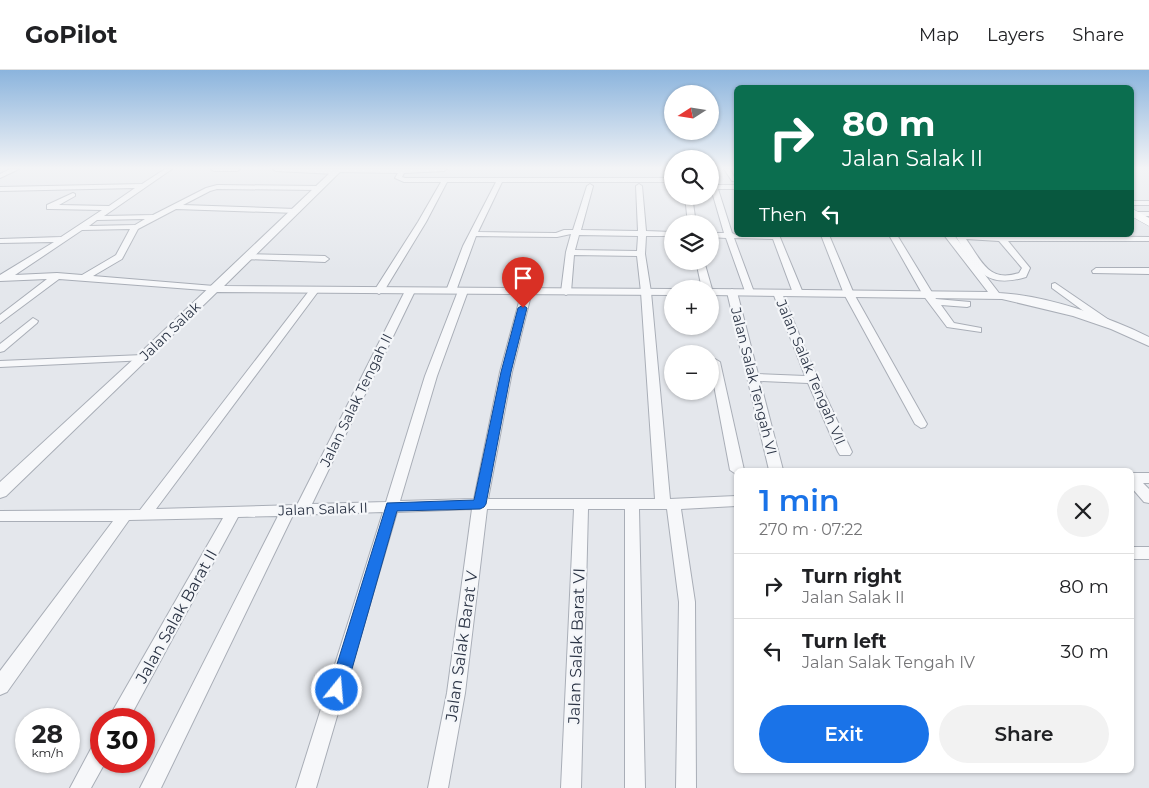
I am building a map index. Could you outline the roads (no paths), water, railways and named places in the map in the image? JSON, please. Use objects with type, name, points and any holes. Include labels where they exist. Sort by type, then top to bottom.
[{"type":"main road","points":[[1134,214],[1149,223]]},
{"type":"street","points":[[59,203],[50,207],[111,208]]},
{"type":"street","points":[[2,279],[119,203]]},
{"type":"street","points":[[81,228],[136,228],[184,203]]},
{"type":"street","name":"Jalan Salak","points":[[0,492],[143,358],[304,203]]},
{"type":"street","points":[[379,291],[433,203]]},
{"type":"street","points":[[451,291],[467,246],[489,203]]},
{"type":"street","points":[[566,292],[570,252],[585,203]]},
{"type":"street","points":[[641,203],[641,254],[646,292],[655,420],[668,504],[687,602],[686,788]]},
{"type":"street","points":[[1134,203],[1149,203]]},
{"type":"street","points":[[718,205],[749,292]]},
{"type":"street","points":[[176,207],[296,211]]},
{"type":"street","points":[[1134,213],[1149,214]]},
{"type":"street","points":[[96,218],[156,217]]},
{"type":"street","points":[[84,278],[120,256],[136,228]]},
{"type":"street","points":[[474,234],[557,235],[564,232],[664,234]]},
{"type":"street","points":[[719,236],[734,236]]},
{"type":"street","points":[[776,237],[798,293]]},
{"type":"street","points":[[826,237],[849,294],[921,424]]},
{"type":"street","points":[[894,237],[931,299],[951,325],[977,330]]},
{"type":"street","points":[[957,237],[999,296]]},
{"type":"street","points":[[958,237],[992,277],[1002,280],[1023,275],[1026,268],[1000,237]]},
{"type":"street","points":[[1000,237],[1149,239]]},
{"type":"street","points":[[0,241],[64,239]]},
{"type":"street","points":[[570,252],[641,254]]},
{"type":"street","points":[[246,257],[325,259]]},
{"type":"street","points":[[1096,271],[1149,271]]},
{"type":"street","points":[[0,320],[57,276]]},
{"type":"street","points":[[2,279],[57,276],[214,289],[664,292]]},
{"type":"street","points":[[1055,286],[1108,324]]},
{"type":"street","points":[[144,516],[315,289]]},
{"type":"street","name":"Jalan Salak Tengah II","points":[[150,788],[410,291]]},
{"type":"street","points":[[306,788],[431,376],[463,291]]},
{"type":"street","name":"Jalan Salak Barat V","points":[[438,788],[456,693],[480,504],[506,372],[527,291]]},
{"type":"street","points":[[719,292],[849,294],[931,299],[967,304]]},
{"type":"street","name":"Jalan Salak Tengah VI","points":[[732,292],[775,468]]},
{"type":"street","name":"Jalan Salak Tengah VII","points":[[778,293],[812,380],[845,452]]},
{"type":"street","points":[[931,299],[999,296],[1019,299],[1108,324],[1129,331],[1149,342]]},
{"type":"street","points":[[0,349],[33,321]]},
{"type":"street","points":[[0,364],[143,358]]},
{"type":"street","points":[[752,377],[812,380]]},
{"type":"street","points":[[719,382],[737,468]]},
{"type":"street","points":[[1134,478],[1149,478]]},
{"type":"street","points":[[1134,481],[1149,498]]},
{"type":"street","name":"Jalan Salak II","points":[[0,516],[144,516],[480,504],[668,504],[734,501]]},
{"type":"street","name":"Jalan Salak Barat VI","points":[[571,788],[580,504]]},
{"type":"street","points":[[632,504],[636,788]]},
{"type":"street","name":"Jalan Salak Barat II","points":[[124,708],[233,513]]},
{"type":"street","points":[[0,686],[124,516]]},
{"type":"street","points":[[1134,553],[1149,553]]},
{"type":"street","points":[[80,788],[90,770]]}]
